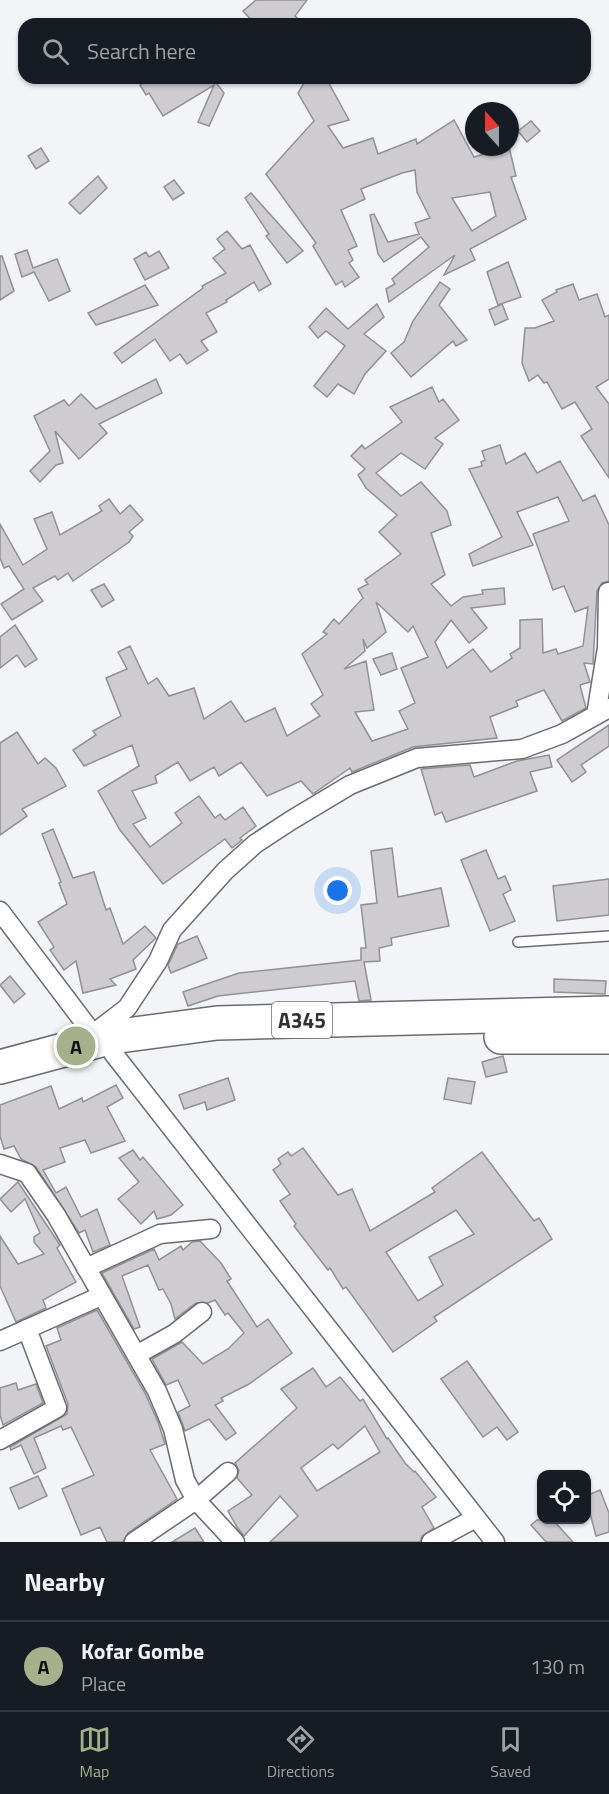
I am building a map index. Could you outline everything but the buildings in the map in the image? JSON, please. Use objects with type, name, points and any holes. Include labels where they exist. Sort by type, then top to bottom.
[{"type":"highway","name":"A345","points":[[0,1067],[135,1033],[217,1023],[609,1012]]},
{"type":"highway","name":"A345","points":[[0,1082],[101,1043],[210,1039],[609,1037]]},
{"type":"street","points":[[101,1043],[158,961],[172,930],[225,871],[255,844],[290,820],[350,785],[417,758],[522,749],[562,734],[603,711],[608,592]]},
{"type":"street","points":[[0,912],[101,1043],[315,1308],[474,1519],[495,1542]]},
{"type":"street","points":[[0,1164],[27,1173],[56,1215],[101,1296],[138,1354],[173,1428],[179,1463],[196,1500],[235,1542]]},
{"type":"street","points":[[86,1268],[160,1234],[211,1229]]},
{"type":"street","points":[[0,1341],[101,1296]]},
{"type":"street","points":[[138,1354],[174,1335],[202,1312]]},
{"type":"street","points":[[0,1440],[57,1408],[27,1329]]},
{"type":"street","points":[[134,1542],[196,1500],[228,1472]]},
{"type":"street","points":[[431,1542],[474,1519]]},
{"type":"lane","points":[[518,942],[609,936]]},
{"type":"place","name":"Kofar Gombe","points":[[76,1046]]}]
